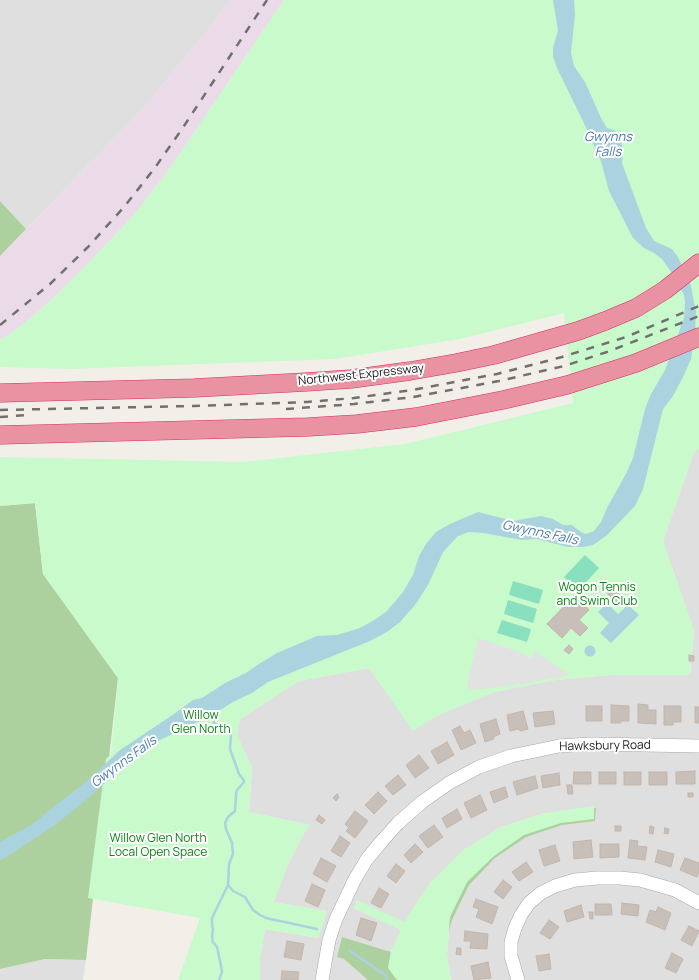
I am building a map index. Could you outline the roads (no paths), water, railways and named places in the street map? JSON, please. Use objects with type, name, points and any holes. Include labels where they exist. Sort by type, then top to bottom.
[{"type":"highway","name":"Northwest Expressway","points":[[0,394],[194,388],[351,379],[456,363],[494,355],[605,321],[636,308],[665,290],[699,263]]},
{"type":"highway","points":[[0,435],[202,431],[308,427],[357,424],[416,417],[503,400],[567,385],[628,365],[699,337]]},
{"type":"street","name":"Hawksbury Road","points":[[322,980],[329,940],[336,920],[355,879],[363,866],[398,823],[422,802],[449,783],[479,768],[511,756],[552,747],[590,744],[699,746]]},
{"type":"street","points":[[518,980],[511,956],[515,928],[521,915],[530,903],[541,893],[555,886],[575,880],[597,878],[640,880],[675,890],[699,903]]},
{"type":"water","name":"Gwynns Falls","points":[[553,0],[574,0],[575,14],[571,53],[574,66],[585,82],[607,128],[616,131],[621,139],[623,154],[622,163],[646,228],[654,241],[672,249],[678,257],[691,286],[696,312],[695,334],[691,359],[673,396],[663,409],[643,489],[635,506],[606,536],[593,545],[583,547],[568,547],[537,539],[522,540],[483,533],[469,532],[458,536],[443,552],[428,585],[415,605],[400,622],[387,632],[370,641],[268,682],[252,693],[233,702],[212,715],[158,741],[132,759],[55,825],[0,860],[0,842],[31,825],[88,780],[120,750],[193,700],[202,698],[225,683],[246,673],[277,653],[317,636],[337,635],[360,628],[387,611],[403,592],[413,575],[419,556],[426,544],[436,532],[450,524],[478,512],[513,521],[541,516],[553,519],[563,525],[572,525],[586,534],[594,531],[601,522],[633,458],[645,409],[651,394],[665,370],[684,317],[685,303],[684,295],[672,273],[662,259],[644,248],[633,238],[609,191],[601,161],[557,68],[553,56],[553,48],[558,30]]},
{"type":"water","points":[[607,603],[618,614],[628,605],[639,615],[611,643],[600,633],[609,623],[598,612]]},
{"type":"water","points":[[590,645],[594,647],[596,651],[594,655],[590,657],[586,655],[584,651],[586,647]]},
{"type":"waterway","points":[[212,712],[214,723],[231,735],[230,749],[239,774],[244,782],[237,790],[235,811],[228,817],[225,823],[232,843],[233,854],[229,864],[228,885],[212,918],[212,937],[213,942],[217,947],[222,972],[219,980]]},
{"type":"waterway","points":[[228,885],[233,891],[245,897],[253,910],[266,918],[317,929]]},
{"type":"waterway","points":[[349,950],[386,976],[387,980]]},
{"type":"railway","points":[[0,325],[50,284],[88,247],[124,207],[154,169],[182,129],[267,0]]},
{"type":"railway","points":[[0,410],[307,402],[354,398],[412,390],[497,374],[562,357],[626,337],[699,306]]},
{"type":"railway","points":[[286,409],[354,404],[413,397],[499,381],[564,366],[607,352],[699,316]]},
{"type":"railway","points":[[0,417],[28,415]]},
{"type":"park label","name":"Wogon Tennis and Swim Club","points":[[597,595]]},
{"type":"park label","name":"Willow Glen North","points":[[201,723]]},
{"type":"park label","name":"Willow Glen North Local Open Space","points":[[158,846]]}]
